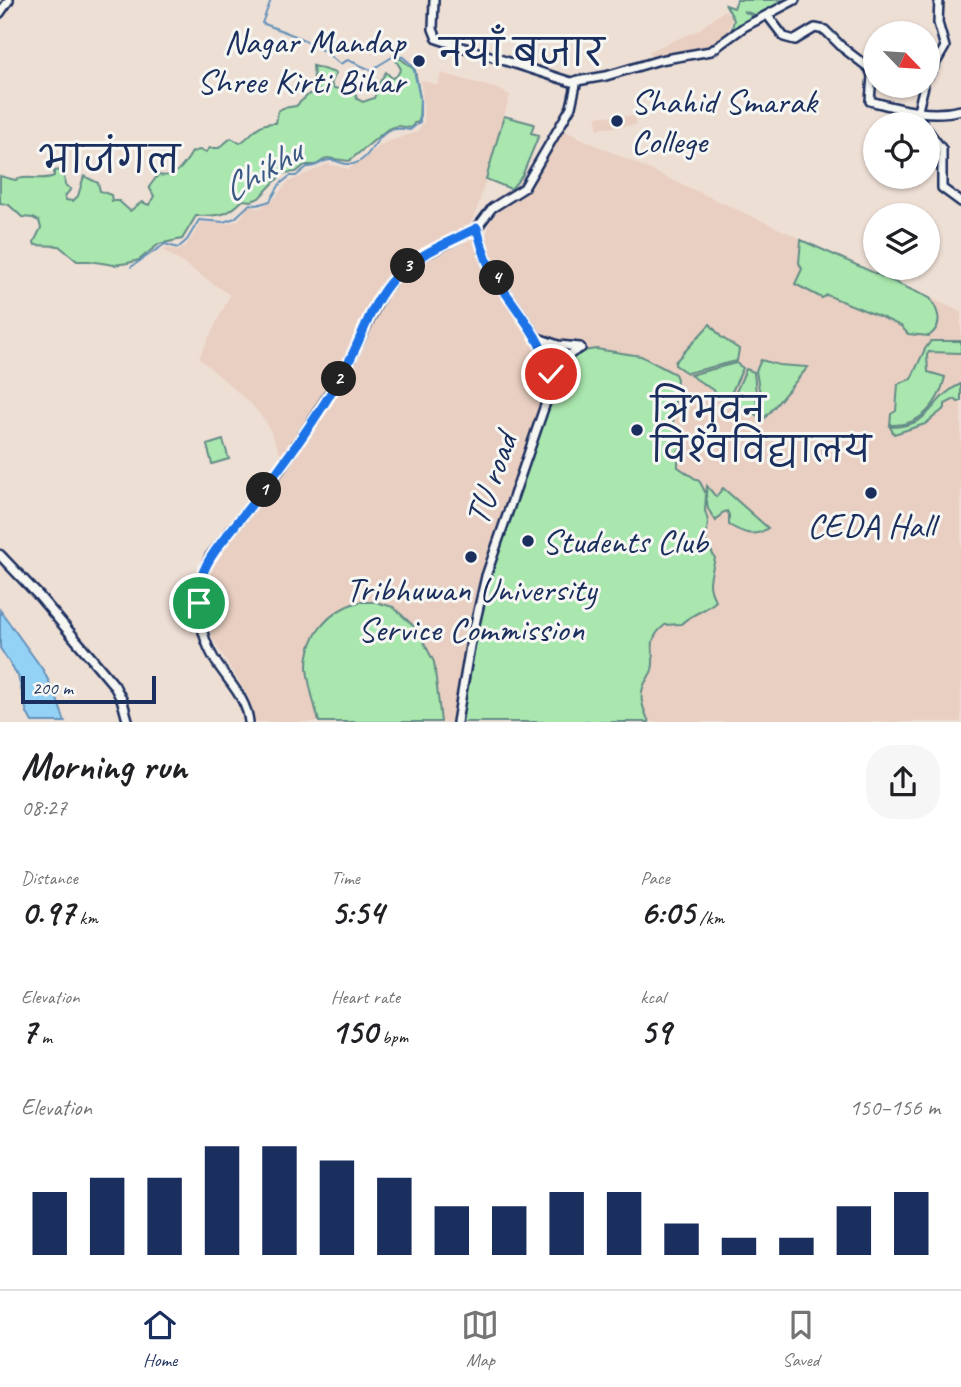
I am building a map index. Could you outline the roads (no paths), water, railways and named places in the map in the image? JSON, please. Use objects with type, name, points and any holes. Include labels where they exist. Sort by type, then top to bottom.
[{"type":"main road","points":[[0,555],[39,596],[114,685],[122,700],[128,722]]},
{"type":"street","points":[[0,13],[9,0]]},
{"type":"street","points":[[435,0],[433,29],[437,39],[571,82],[711,51],[744,27],[795,0]]},
{"type":"street","points":[[938,21],[939,0]]},
{"type":"street","points":[[768,16],[780,33],[789,40],[795,40],[815,28],[825,30],[869,68],[870,101],[913,112]]},
{"type":"street","points":[[940,30],[945,47],[940,56]]},
{"type":"street","points":[[249,722],[244,703],[216,662],[205,635],[198,595],[205,565],[283,465],[336,384],[378,300],[389,285],[418,258],[477,228],[492,208],[520,192],[571,107],[577,80]]},
{"type":"street","points":[[939,112],[961,110]]},
{"type":"street","points":[[940,146],[942,188],[961,202]]},
{"type":"street","points":[[477,228],[491,269],[537,337],[549,365],[552,385]]},
{"type":"street","name":"TU road","points":[[457,722],[486,576],[552,385],[564,360],[581,348],[558,345],[537,337]]},
{"type":"water","points":[[0,610],[43,670],[65,722],[32,722],[27,713],[18,676],[0,648]]},
{"type":"waterway","name":"Chikhu","points":[[131,267],[165,244],[178,248],[187,240],[199,220],[223,222],[235,218],[250,204],[270,201],[280,184],[307,167],[329,160],[353,164],[367,155],[382,135],[398,129],[410,130],[420,122],[420,98],[413,66],[403,57],[394,56],[371,70],[348,60],[340,64],[324,51],[298,37],[262,23],[271,0]]},
{"type":"place","name":"Nagar Mandap Shree Kirti Bihar","points":[[419,61]]},
{"type":"place","name":"Shahid Smarak College","points":[[617,121]]},
{"type":"place","name":"त्रिभुवन विश्वविद्यालय","points":[[637,430]]},
{"type":"place","name":"CEDA Hall","points":[[871,493]]},
{"type":"place","name":"Students Club","points":[[528,541]]},
{"type":"place","name":"Tribhuwan University Service Commission","points":[[471,557]]},
{"type":"district","name":"नयाँ बजार","points":[[522,52]]},
{"type":"district","name":"भाजंगल","points":[[110,159]]}]
